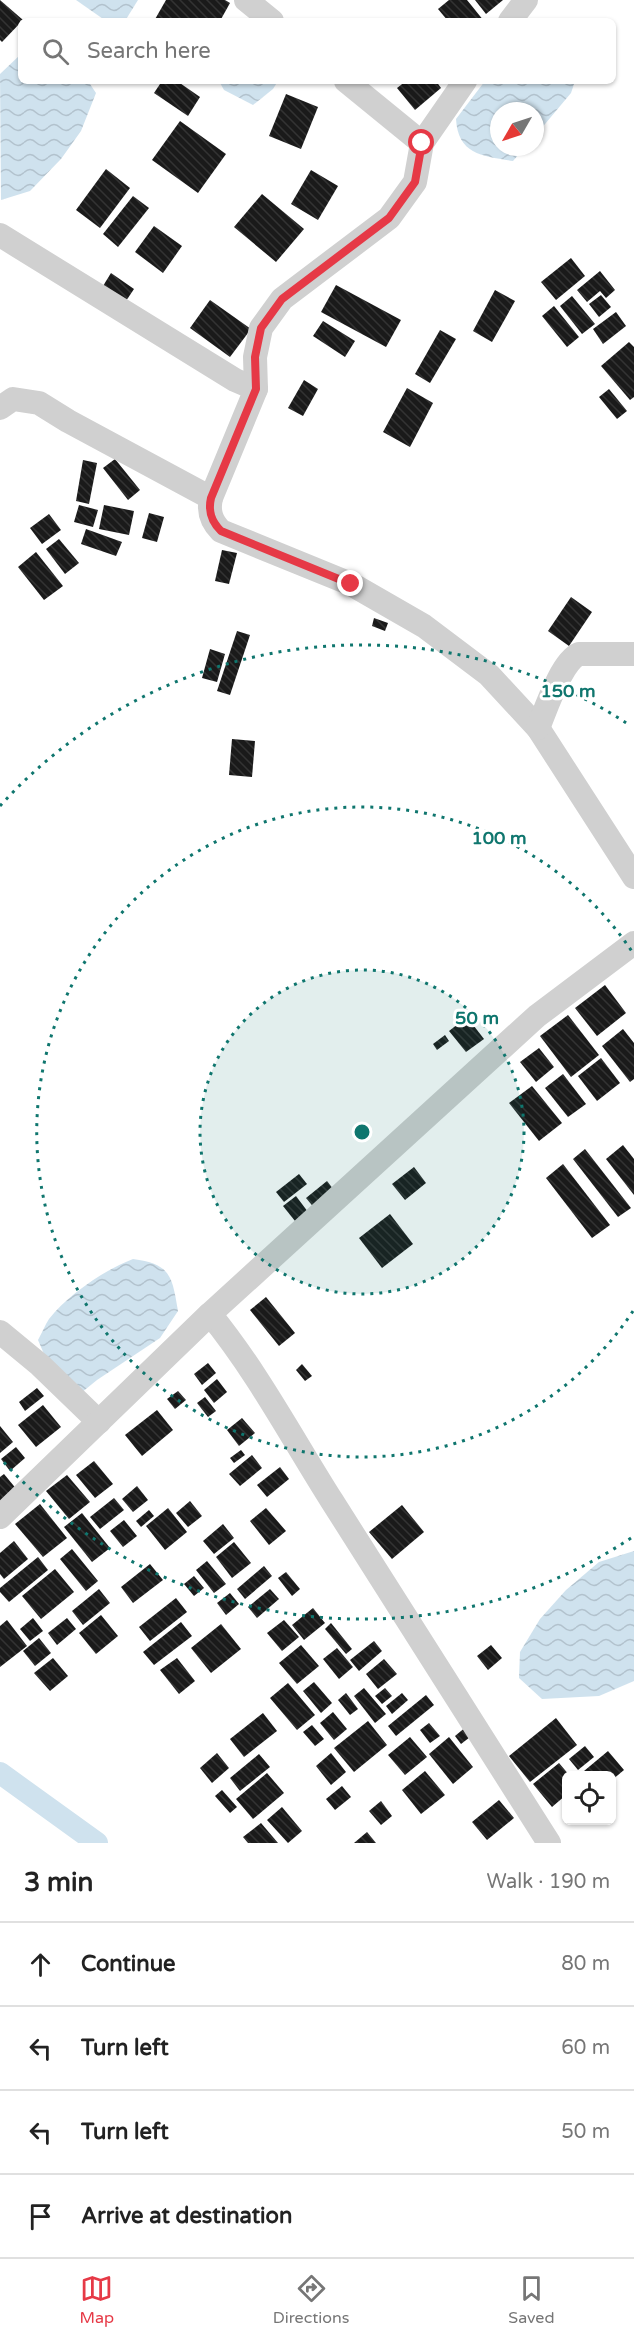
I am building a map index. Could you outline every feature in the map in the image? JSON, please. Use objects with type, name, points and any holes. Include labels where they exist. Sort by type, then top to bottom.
[{"type":"street","points":[[246,0],[268,18]]},
{"type":"street","points":[[512,18],[526,0]]},
{"type":"street","points":[[350,84],[422,143]]},
{"type":"street","points":[[463,84],[422,143],[415,182],[389,218],[282,299],[261,328],[255,357],[256,389],[208,508],[221,531],[351,584],[424,626],[489,675],[538,728],[634,877]]},
{"type":"street","points":[[0,235],[235,380],[256,389]]},
{"type":"street","points":[[0,408],[13,399],[39,403],[211,498]]},
{"type":"street","points":[[538,728],[565,667],[572,657],[579,654],[634,654]]},
{"type":"street","points":[[0,1517],[210,1314],[537,1016],[634,943]]},
{"type":"street","points":[[210,1314],[233,1342],[260,1382],[330,1498],[549,1843]]},
{"type":"street","points":[[0,1332],[40,1365],[99,1422]]},
{"type":"water","points":[[76,0],[138,0],[127,18],[102,18]]},
{"type":"water","points":[[18,57],[18,84],[90,84],[96,93],[81,131],[61,159],[30,191],[1,200],[0,74]]},
{"type":"water","points":[[221,84],[276,84],[253,105],[224,90]]},
{"type":"water","points":[[483,84],[574,84],[571,93],[544,125],[544,102],[490,102],[490,156],[517,156],[513,161],[482,155],[474,152],[467,147],[458,131],[456,119]]},
{"type":"water","points":[[133,1259],[155,1264],[168,1274],[174,1289],[178,1311],[160,1338],[81,1393],[47,1361],[38,1340],[49,1319],[76,1292],[99,1276]]},
{"type":"water","points":[[634,1551],[634,1681],[599,1696],[542,1699],[519,1678],[520,1652],[540,1619],[566,1590],[599,1562]]},
{"type":"building","points":[[0,0],[21,18],[18,18],[18,25],[2,42],[0,40]]},
{"type":"building","points":[[166,0],[225,0],[230,3],[222,18],[156,18]]},
{"type":"building","points":[[449,0],[467,0],[482,18],[446,18],[438,9]]},
{"type":"building","points":[[475,0],[503,0],[486,14]]},
{"type":"building","points":[[160,84],[181,84],[200,97],[188,116],[154,93]]},
{"type":"building","points":[[402,84],[438,84],[441,88],[415,110],[397,88]]},
{"type":"building","points":[[286,94],[318,107],[301,149],[269,136]]},
{"type":"building","points":[[180,121],[226,154],[198,193],[152,160]]},
{"type":"building","points":[[106,169],[130,188],[100,228],[76,210]]},
{"type":"building","points":[[311,170],[338,186],[318,220],[291,204]]},
{"type":"building","points":[[262,194],[304,229],[276,262],[234,227]]},
{"type":"building","points":[[133,196],[149,208],[118,247],[103,234]]},
{"type":"building","points":[[154,226],[182,246],[163,273],[135,252]]},
{"type":"building","points":[[571,258],[585,276],[556,300],[541,282]]},
{"type":"building","points":[[600,271],[615,290],[606,298],[600,291],[587,302],[577,290]]},
{"type":"building","points":[[111,273],[134,289],[126,301],[103,286]]},
{"type":"building","points":[[336,285],[401,320],[386,347],[321,312]]},
{"type":"building","points":[[495,290],[515,301],[492,342],[473,331]]},
{"type":"building","points":[[601,295],[611,307],[599,317],[589,304]]},
{"type":"building","points":[[572,296],[595,324],[582,334],[560,306]]},
{"type":"building","points":[[210,300],[251,329],[230,357],[190,328]]},
{"type":"building","points":[[554,306],[579,337],[567,347],[542,316]]},
{"type":"building","points":[[616,312],[626,326],[603,344],[593,329]]},
{"type":"building","points":[[323,321],[355,341],[345,357],[313,336]]},
{"type":"building","points":[[440,330],[456,339],[430,383],[415,374]]},
{"type":"building","points":[[629,342],[634,347],[634,397],[630,400],[601,366]]},
{"type":"building","points":[[304,380],[318,389],[303,416],[288,408]]},
{"type":"building","points":[[407,388],[433,403],[410,447],[383,432]]},
{"type":"building","points":[[609,389],[627,411],[617,419],[599,397]]},
{"type":"building","points":[[115,459],[140,490],[128,500],[103,468]]},
{"type":"building","points":[[83,460],[97,463],[89,504],[76,501]]},
{"type":"building","points":[[79,505],[98,510],[93,527],[74,522]]},
{"type":"building","points":[[104,505],[134,511],[129,535],[99,529]]},
{"type":"building","points":[[149,513],[164,517],[157,542],[142,538]]},
{"type":"building","points":[[49,514],[61,530],[42,544],[30,528]]},
{"type":"building","points":[[86,529],[122,542],[116,556],[81,544]]},
{"type":"building","points":[[59,539],[79,563],[65,574],[46,549]]},
{"type":"building","points":[[222,550],[237,553],[229,584],[215,581]]},
{"type":"building","points":[[36,552],[63,586],[44,600],[18,567]]},
{"type":"building","points":[[571,597],[592,612],[569,646],[548,631]]},
{"type":"building","points":[[374,618],[388,623],[385,631],[372,626]]},
{"type":"building","points":[[237,631],[250,635],[230,695],[217,691]]},
{"type":"building","points":[[210,649],[225,654],[217,682],[202,678]]},
{"type":"building","points":[[232,739],[255,741],[252,777],[229,775]]},
{"type":"building","points":[[605,985],[626,1013],[597,1036],[575,1008]]},
{"type":"building","points":[[568,1015],[599,1055],[571,1077],[540,1036]]},
{"type":"building","points":[[467,1017],[484,1039],[466,1052],[449,1031]]},
{"type":"building","points":[[623,1029],[634,1043],[634,1079],[630,1082],[602,1046]]},
{"type":"building","points":[[445,1035],[449,1041],[437,1050],[433,1044]]},
{"type":"building","points":[[539,1048],[554,1067],[536,1082],[520,1062]]},
{"type":"building","points":[[601,1058],[620,1083],[597,1101],[578,1076]]},
{"type":"building","points":[[563,1074],[586,1104],[568,1117],[545,1088]]},
{"type":"building","points":[[532,1086],[562,1123],[539,1141],[509,1103]]},
{"type":"building","points":[[623,1145],[634,1159],[634,1195],[606,1159]]},
{"type":"building","points":[[585,1149],[631,1208],[618,1217],[573,1159]]},
{"type":"building","points":[[563,1164],[610,1225],[592,1238],[546,1178]]},
{"type":"building","points":[[414,1167],[426,1183],[405,1200],[392,1184]]},
{"type":"building","points":[[299,1174],[307,1184],[284,1202],[276,1192]]},
{"type":"building","points":[[327,1181],[337,1194],[316,1210],[306,1198]]},
{"type":"building","points":[[296,1196],[311,1216],[299,1226],[283,1206]]},
{"type":"building","points":[[390,1214],[413,1244],[382,1268],[359,1238]]},
{"type":"building","points":[[266,1297],[295,1333],[279,1346],[250,1310]]},
{"type":"building","points":[[208,1363],[216,1373],[202,1385],[194,1374]]},
{"type":"building","points":[[302,1364],[312,1376],[305,1381],[296,1370]]},
{"type":"building","points":[[217,1379],[227,1392],[214,1403],[204,1390]]},
{"type":"building","points":[[37,1388],[44,1396],[25,1411],[19,1402]]},
{"type":"building","points":[[178,1391],[186,1400],[175,1409],[167,1399]]},
{"type":"building","points":[[205,1397],[216,1411],[208,1417],[197,1403]]},
{"type":"building","points":[[43,1405],[61,1427],[36,1447],[18,1425]]},
{"type":"building","points":[[157,1410],[173,1430],[142,1456],[125,1435]]},
{"type":"building","points":[[242,1418],[255,1433],[239,1446],[227,1430]]},
{"type":"building","points":[[0,1426],[13,1442],[0,1453]]},
{"type":"building","points":[[16,1447],[25,1458],[10,1471],[1,1459]]},
{"type":"building","points":[[241,1450],[245,1455],[234,1463],[230,1458]]},
{"type":"building","points":[[252,1455],[262,1468],[240,1486],[229,1474]]},
{"type":"building","points":[[94,1461],[113,1484],[95,1498],[76,1475]]},
{"type":"building","points":[[280,1467],[289,1479],[267,1497],[257,1485]]},
{"type":"building","points":[[4,1474],[18,1491],[0,1506],[0,1477]]},
{"type":"building","points":[[67,1475],[90,1502],[69,1519],[46,1491]]},
{"type":"building","points":[[137,1486],[148,1500],[133,1512],[122,1499]]},
{"type":"building","points":[[114,1498],[124,1510],[100,1529],[90,1517]]},
{"type":"building","points":[[190,1501],[202,1516],[188,1527],[176,1513]]},
{"type":"building","points":[[40,1504],[67,1538],[43,1557],[15,1524]]},
{"type":"building","points":[[402,1505],[424,1532],[392,1559],[369,1532]]},
{"type":"building","points":[[168,1508],[187,1532],[165,1550],[146,1526]]},
{"type":"building","points":[[266,1508],[286,1531],[269,1545],[250,1521]]},
{"type":"building","points":[[149,1510],[154,1516],[141,1527],[136,1521]]},
{"type":"building","points":[[82,1513],[110,1548],[92,1562],[64,1527]]},
{"type":"building","points":[[124,1520],[137,1536],[123,1547],[110,1531]]},
{"type":"building","points":[[223,1524],[234,1538],[214,1554],[203,1541]]},
{"type":"building","points":[[14,1541],[28,1559],[4,1579],[0,1574],[0,1553]]},
{"type":"building","points":[[234,1542],[251,1563],[232,1578],[216,1557]]},
{"type":"building","points":[[72,1549],[98,1581],[86,1591],[60,1559]]},
{"type":"building","points":[[38,1557],[48,1570],[9,1602],[0,1592],[0,1588]]},
{"type":"building","points":[[207,1561],[226,1584],[214,1593],[196,1570]]},
{"type":"building","points":[[150,1564],[163,1580],[133,1603],[121,1587]]},
{"type":"building","points":[[264,1566],[272,1576],[245,1599],[237,1589]]},
{"type":"building","points":[[55,1569],[74,1592],[41,1619],[22,1596]]},
{"type":"building","points":[[286,1572],[300,1589],[292,1596],[278,1578]]},
{"type":"building","points":[[194,1576],[204,1588],[194,1596],[184,1584]]},
{"type":"building","points":[[99,1589],[110,1603],[83,1625],[72,1611]]},
{"type":"building","points":[[270,1589],[279,1599],[257,1618],[248,1607]]},
{"type":"building","points":[[230,1593],[239,1604],[226,1615],[217,1603]]},
{"type":"building","points":[[176,1598],[187,1612],[150,1641],[139,1627]]},
{"type":"building","points":[[313,1608],[325,1623],[304,1640],[292,1625]]},
{"type":"building","points":[[101,1615],[118,1636],[96,1654],[79,1633]]},
{"type":"building","points":[[33,1618],[43,1631],[30,1641],[20,1629]]},
{"type":"building","points":[[67,1618],[76,1629],[57,1645],[48,1633]]},
{"type":"building","points":[[7,1620],[27,1646],[0,1667],[0,1626]]},
{"type":"building","points":[[284,1620],[299,1637],[282,1651],[267,1633]]},
{"type":"building","points":[[181,1622],[192,1636],[154,1665],[143,1652]]},
{"type":"building","points":[[331,1623],[352,1649],[346,1654],[325,1629]]},
{"type":"building","points":[[221,1624],[241,1649],[211,1673],[191,1648]]},
{"type":"building","points":[[39,1638],[51,1653],[35,1666],[23,1651]]},
{"type":"building","points":[[374,1641],[382,1651],[359,1671],[350,1660]]},
{"type":"building","points":[[301,1645],[319,1666],[297,1684],[279,1663]]},
{"type":"building","points":[[491,1645],[502,1658],[488,1670],[477,1656]]},
{"type":"building","points":[[337,1648],[353,1667],[339,1679],[323,1659]]},
{"type":"building","points":[[53,1658],[68,1676],[50,1691],[34,1673]]},
{"type":"building","points":[[177,1658],[195,1681],[179,1694],[160,1670]]},
{"type":"building","points":[[384,1659],[397,1674],[378,1689],[366,1674]]},
{"type":"building","points":[[314,1682],[332,1703],[321,1713],[303,1691]]},
{"type":"building","points":[[288,1683],[315,1715],[297,1730],[270,1698]]},
{"type":"building","points":[[364,1688],[386,1714],[375,1723],[354,1696]]},
{"type":"building","points":[[385,1688],[392,1696],[382,1704],[375,1696]]},
{"type":"building","points":[[346,1693],[358,1709],[350,1715],[338,1700]]},
{"type":"building","points":[[402,1693],[408,1700],[392,1714],[386,1706]]},
{"type":"building","points":[[426,1695],[434,1705],[396,1736],[388,1726]]},
{"type":"building","points":[[333,1712],[347,1729],[334,1740],[320,1723]]},
{"type":"building","points":[[263,1713],[277,1731],[244,1757],[230,1739]]},
{"type":"building","points":[[556,1718],[577,1745],[530,1782],[509,1756]]},
{"type":"building","points":[[368,1721],[387,1745],[354,1772],[334,1748]]},
{"type":"building","points":[[429,1723],[440,1736],[430,1743],[420,1730]]},
{"type":"building","points":[[312,1725],[324,1739],[315,1746],[303,1732]]},
{"type":"building","points":[[467,1726],[474,1734],[461,1744],[455,1736]]},
{"type":"building","points":[[410,1737],[427,1757],[405,1775],[388,1755]]},
{"type":"building","points":[[449,1737],[473,1767],[453,1784],[429,1754]]},
{"type":"building","points":[[585,1746],[594,1757],[578,1770],[569,1759]]},
{"type":"building","points":[[608,1751],[624,1770],[616,1777],[616,1771],[584,1771]]},
{"type":"building","points":[[217,1753],[229,1768],[212,1783],[200,1768]]},
{"type":"building","points":[[331,1753],[346,1772],[331,1785],[316,1766]]},
{"type":"building","points":[[259,1754],[270,1767],[240,1791],[230,1778]]},
{"type":"building","points":[[559,1763],[566,1771],[562,1771],[562,1798],[552,1807],[533,1784]]},
{"type":"building","points":[[425,1771],[445,1795],[421,1814],[402,1790]]},
{"type":"building","points":[[267,1773],[284,1793],[253,1819],[236,1799]]},
{"type":"building","points":[[342,1786],[351,1797],[335,1810],[326,1799]]},
{"type":"building","points":[[222,1790],[237,1807],[230,1813],[215,1796]]},
{"type":"building","points":[[499,1800],[514,1818],[487,1840],[472,1822]]},
{"type":"building","points":[[381,1801],[392,1816],[381,1825],[369,1811]]},
{"type":"building","points":[[282,1807],[302,1831],[288,1843],[267,1820]]},
{"type":"building","points":[[261,1823],[278,1843],[248,1843],[243,1837]]},
{"type":"building","points":[[367,1832],[376,1843],[354,1843]]},
{"type":"waterway","points":[[0,1773],[97,1843]]},
{"type":"route","points":[[351,584],[221,531],[208,508],[256,389],[255,357],[261,328],[282,299],[304,280],[389,218],[415,182],[422,143]]}]
